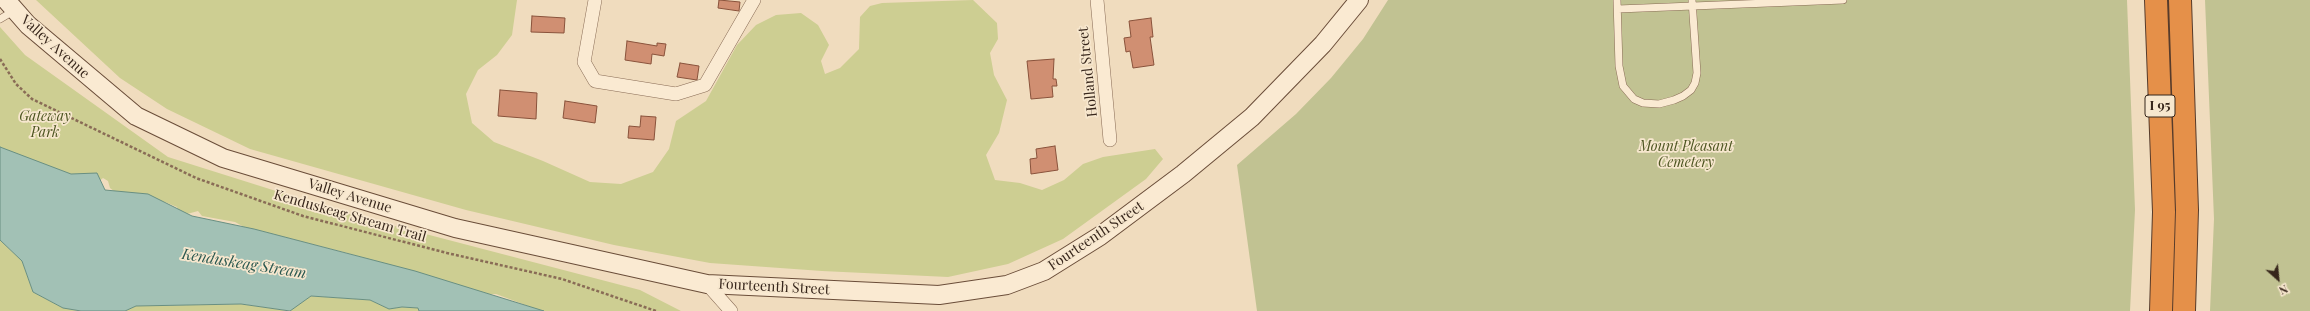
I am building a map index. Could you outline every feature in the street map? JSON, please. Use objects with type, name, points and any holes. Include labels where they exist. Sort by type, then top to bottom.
[{"type":"highway","name":"I 95","points":[[2156,0],[2164,212],[2161,311]]},
{"type":"highway","name":"I 95","points":[[2180,0],[2187,210],[2184,311]]},
{"type":"street","points":[[595,0],[584,62],[595,81],[676,94],[705,85],[754,0]]},
{"type":"street","name":"Holland Street","points":[[1097,0],[1110,140]]},
{"type":"street","name":"Fourteenth Street","points":[[707,284],[939,295],[1006,286],[1044,271],[1100,236],[1183,174],[1252,117],[1323,44],[1359,0]]},
{"type":"street","name":"Valley Avenue","points":[[7,10],[28,25],[136,116],[223,158],[455,228],[707,284]]},
{"type":"street","points":[[707,284],[731,311]]},
{"type":"lane","points":[[1618,0],[1619,66],[1623,86],[1634,100],[1643,103],[1659,104],[1683,96],[1691,90],[1695,83],[1697,73],[1692,3]]},
{"type":"lane","points":[[1618,9],[1692,3],[1843,0]]},
{"type":"path","name":"Kenduskeag Stream Trail","points":[[0,60],[16,84],[32,99],[196,178],[303,216],[447,253],[562,279],[656,311]]},
{"type":"green space","points":[[36,0],[517,0],[512,35],[497,55],[478,70],[466,94],[472,123],[494,142],[543,161],[590,182],[621,184],[653,172],[669,149],[676,121],[706,101],[737,45],[756,25],[776,15],[801,13],[818,25],[829,45],[821,61],[825,74],[840,68],[859,49],[860,17],[870,6],[882,3],[973,0],[997,23],[998,39],[990,53],[994,75],[1007,100],[999,133],[986,155],[995,180],[1020,183],[1042,190],[1064,180],[1083,164],[1103,157],[1155,149],[1163,159],[1146,179],[1063,239],[1008,264],[948,277],[822,271],[710,263],[614,245],[466,210],[250,149],[167,109],[120,78]]},
{"type":"green space","name":"Mount Pleasant Cemetery","points":[[1388,0],[2127,0],[2135,210],[2130,311],[1257,311],[1237,165],[1296,114],[1331,78],[1363,39]]},
{"type":"green space","points":[[2205,0],[2310,0],[2310,311],[2210,311],[2214,219]]},
{"type":"green space","name":"Gateway Park","points":[[0,27],[25,55],[168,157],[349,214],[640,290],[681,311],[532,311],[528,306],[496,294],[488,294],[347,253],[244,227],[235,222],[202,216],[198,211],[187,214],[178,210],[177,207],[165,202],[130,200],[119,195],[110,188],[108,181],[103,178],[99,181],[80,179],[0,150]]},
{"type":"green space","points":[[0,240],[22,261],[33,292],[63,308],[81,311],[0,311]]},
{"type":"green space","points":[[311,296],[370,300],[389,309],[402,307],[418,308],[419,311],[289,311]]},
{"type":"green space","points":[[241,304],[289,311],[125,311],[136,306]]},
{"type":"water","name":"Kenduskeag Stream","points":[[0,147],[71,174],[97,173],[105,190],[148,194],[192,216],[254,229],[415,271],[544,311],[419,311],[418,308],[402,307],[389,309],[370,300],[311,296],[290,311],[241,304],[136,306],[125,311],[81,311],[63,308],[33,292],[22,261],[0,240]]},
{"type":"building","points":[[719,0],[740,2],[739,11],[718,8]]},
{"type":"building","points":[[532,16],[565,18],[564,33],[531,32]]},
{"type":"building","points":[[1151,18],[1153,37],[1150,37],[1154,65],[1133,68],[1130,51],[1126,52],[1124,38],[1131,37],[1129,21]]},
{"type":"building","points":[[627,41],[657,46],[657,43],[666,44],[664,56],[652,54],[651,64],[625,60]]},
{"type":"building","points":[[1054,59],[1053,79],[1056,79],[1057,86],[1052,86],[1053,97],[1031,99],[1027,61]]},
{"type":"building","points":[[680,63],[699,66],[697,80],[677,77]]},
{"type":"building","points":[[500,90],[537,93],[536,119],[498,116]]},
{"type":"building","points":[[565,101],[597,106],[595,123],[563,118]]},
{"type":"building","points":[[641,116],[656,117],[654,140],[628,138],[629,126],[640,127]]},
{"type":"building","points":[[1055,146],[1058,170],[1031,174],[1030,159],[1037,158],[1036,149]]}]
